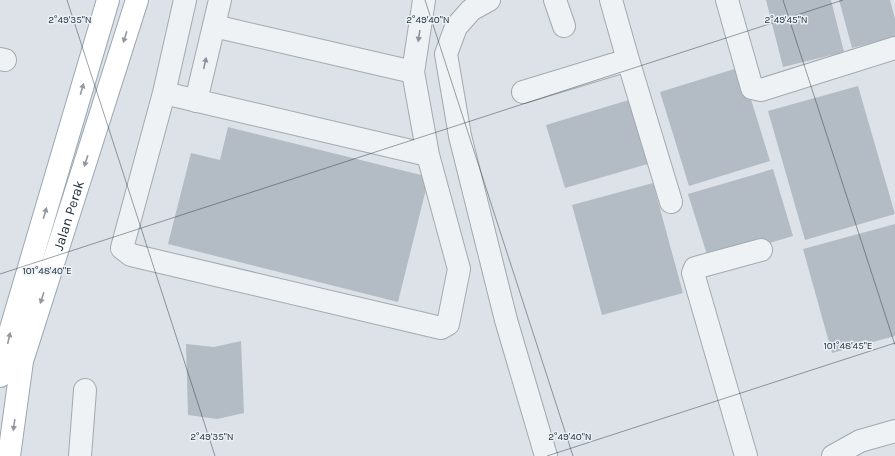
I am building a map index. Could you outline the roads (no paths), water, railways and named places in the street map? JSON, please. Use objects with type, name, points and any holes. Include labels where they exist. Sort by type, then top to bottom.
[{"type":"main road","name":"Jalan Perak","points":[[0,376],[10,332],[108,0]]},
{"type":"main road","name":"Jalan Perak","points":[[9,456],[22,361],[137,0]]},
{"type":"lane","points":[[184,0],[164,93],[122,248],[131,255],[441,328],[448,324],[459,269],[428,154],[413,72],[424,0]]},
{"type":"lane","points":[[196,101],[220,0]]},
{"type":"lane","points":[[489,0],[471,10],[456,27],[446,54],[460,136],[506,320],[546,456]]},
{"type":"lane","points":[[555,0],[564,26]]},
{"type":"lane","points":[[611,0],[670,202]]},
{"type":"lane","points":[[727,0],[752,88],[761,90],[895,48]]},
{"type":"lane","points":[[214,26],[413,72]]},
{"type":"lane","points":[[523,92],[628,60]]},
{"type":"lane","points":[[164,93],[428,154]]},
{"type":"lane","points":[[746,456],[693,273],[695,268],[761,250]]},
{"type":"lane","points":[[80,456],[85,390]]},
{"type":"lane","points":[[833,456],[860,441],[895,431]]}]
